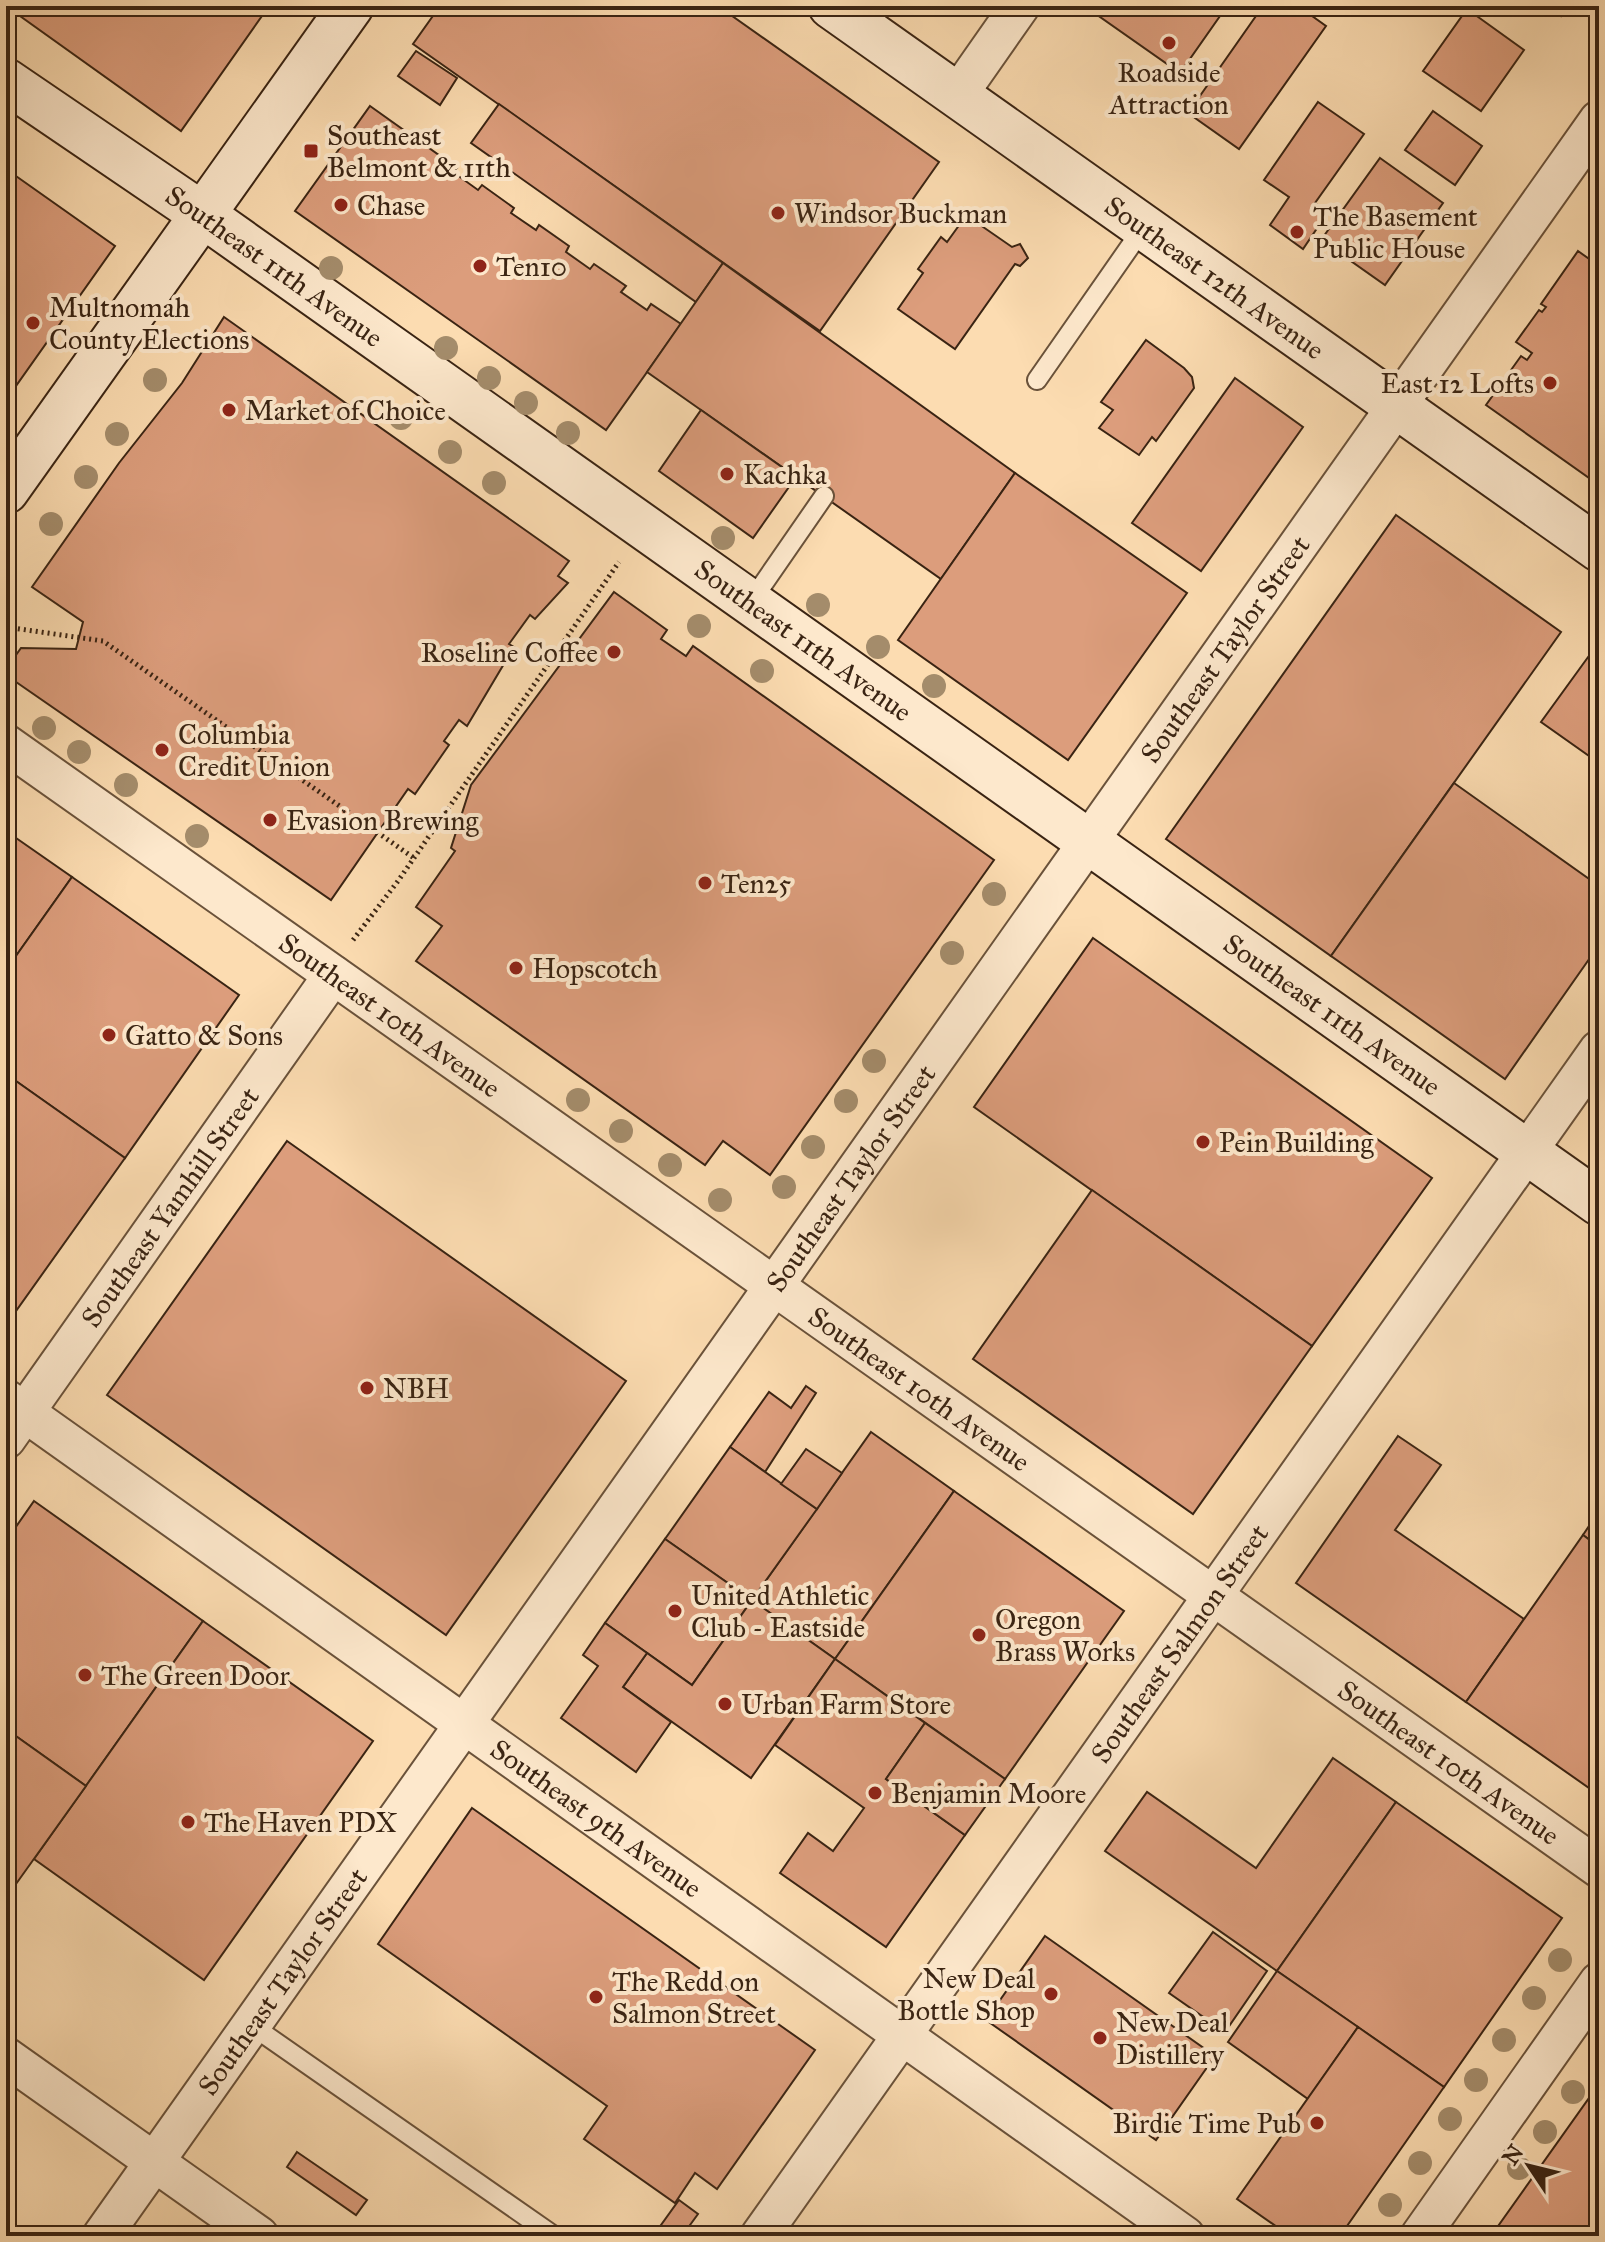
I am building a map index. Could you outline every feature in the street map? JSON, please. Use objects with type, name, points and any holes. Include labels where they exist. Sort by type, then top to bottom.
[{"type":"main road","points":[[6,491],[351,6]]},
{"type":"main road","name":"Southeast 12th Avenue","points":[[831,6],[1599,549]]},
{"type":"main road","name":"Southeast 11th Avenue","points":[[6,81],[203,215],[1599,1203]]},
{"type":"street","points":[[957,96],[1020,6]]},
{"type":"street","name":"Southeast Taylor Street","points":[[102,2236],[1599,120]]},
{"type":"street","name":"Southeast 10th Avenue","points":[[6,744],[1599,1868]]},
{"type":"street","name":"Southeast Yamhill Street","points":[[12,1417],[333,975]]},
{"type":"street","name":"Southeast Salmon Street","points":[[760,2236],[1599,1050]]},
{"type":"street","name":"Southeast 9th Avenue","points":[[12,1417],[464,1724],[1185,2236]]},
{"type":"street","points":[[1420,2236],[1599,1982]]},
{"type":"street","points":[[6,2057],[259,2236]]},
{"type":"lane","points":[[1037,380],[1143,228]]},
{"type":"lane","points":[[750,603],[824,496]]},
{"type":"lane","points":[[251,2025],[554,2236]]},
{"type":"path","points":[[363,924],[414,858],[621,560]]},
{"type":"path","points":[[6,627],[103,641],[414,858]]},
{"type":"building","points":[[6,6],[269,6],[181,131]]},
{"type":"building","name":"Windsor Buckman","points":[[440,6],[718,6],[939,162],[820,331],[413,44]]},
{"type":"building","name":"Roadside Attraction","points":[[1098,6],[1227,6],[1180,73],[1093,12]]},
{"type":"building","points":[[1263,6],[1298,6],[1326,26],[1239,149],[1188,113]]},
{"type":"building","points":[[1547,6],[1568,6],[1561,16]]},
{"type":"building","points":[[1467,9],[1524,50],[1481,111],[1423,71]]},
{"type":"building","points":[[416,51],[457,78],[440,105],[398,76]]},
{"type":"building","points":[[1318,102],[1364,134],[1315,203],[1328,212],[1303,249],[1270,225],[1289,197],[1264,180]]},
{"type":"building","points":[[499,104],[723,263],[696,302],[471,143]]},
{"type":"building","name":"Ten10","points":[[370,106],[457,168],[453,172],[478,190],[482,185],[514,208],[511,213],[536,230],[539,225],[569,246],[566,252],[590,269],[594,264],[626,286],[621,292],[647,310],[651,304],[681,324],[606,430],[295,211]]},
{"type":"building","points":[[1433,111],[1482,146],[1455,185],[1405,150]]},
{"type":"building","points":[[1380,158],[1443,203],[1385,285],[1321,240]]},
{"type":"building","name":"Multnomah County Elections","points":[[6,169],[115,246],[6,400]]},
{"type":"building","points":[[973,220],[1012,247],[1020,244],[1028,258],[1020,266],[1015,264],[955,349],[898,309],[923,273],[918,269],[941,237],[947,242],[960,224]]},
{"type":"building","name":"East 12 Lofts","points":[[1578,251],[1599,266],[1599,485],[1486,405],[1521,356],[1527,360],[1532,353],[1516,342],[1539,310],[1542,312],[1546,307],[1541,304]]},
{"type":"building","points":[[723,263],[1015,473],[941,579],[647,372]]},
{"type":"building","points":[[224,317],[569,561],[558,576],[568,583],[535,619],[530,615],[509,644],[514,647],[467,726],[459,720],[444,741],[449,745],[415,794],[408,789],[331,900],[6,675],[6,669],[21,648],[76,649],[83,622],[32,587],[119,463],[182,383]]},
{"type":"building","points":[[1146,340],[1184,368],[1192,377],[1194,388],[1156,441],[1152,437],[1139,455],[1099,428],[1113,410],[1101,402]]},
{"type":"building","points":[[1235,378],[1303,427],[1201,571],[1132,523]]},
{"type":"building","points":[[701,410],[796,477],[753,538],[659,471]]},
{"type":"building","points":[[1015,473],[1187,593],[1068,760],[898,640]]},
{"type":"building","points":[[1396,515],[1561,632],[1331,956],[1166,839]]},
{"type":"building","name":"Ten25","points":[[614,592],[667,630],[661,639],[686,656],[693,646],[994,860],[770,1175],[723,1141],[705,1165],[416,961],[442,926],[416,907],[455,851],[451,848],[471,785]]},
{"type":"building","points":[[1599,642],[1599,763],[1541,722]]},
{"type":"building","points":[[1454,783],[1599,886],[1599,945],[1505,1079],[1331,956]]},
{"type":"building","points":[[6,831],[72,877],[6,970]]},
{"type":"building","name":"Gatto & Sons","points":[[72,877],[239,995],[125,1158],[6,1074],[6,970]]},
{"type":"building","name":"Pein Building","points":[[1093,938],[1432,1178],[1312,1346],[974,1107]]},
{"type":"building","points":[[6,1074],[125,1158],[6,1325]]},
{"type":"building","name":"NBH","points":[[287,1141],[626,1381],[446,1635],[107,1395]]},
{"type":"building","points":[[1092,1190],[1312,1346],[1193,1514],[973,1359]]},
{"type":"building","points":[[806,1386],[816,1393],[765,1472],[730,1447],[769,1392],[791,1408]]},
{"type":"building","points":[[871,1432],[954,1491],[835,1659],[752,1600]]},
{"type":"building","points":[[1398,1436],[1441,1465],[1395,1530],[1524,1619],[1466,1702],[1296,1583]]},
{"type":"building","points":[[730,1447],[817,1509],[752,1600],[665,1539]]},
{"type":"building","points":[[806,1449],[842,1473],[817,1509],[781,1484]]},
{"type":"building","name":"Oregon Brass Works","points":[[954,1491],[1124,1611],[1005,1779],[835,1659]]},
{"type":"building","name":"The Green Door","points":[[34,1501],[203,1621],[86,1786],[6,1729],[6,1541]]},
{"type":"building","points":[[1599,1511],[1599,1547],[1583,1535]]},
{"type":"building","points":[[1583,1535],[1599,1547],[1599,1795],[1466,1702]]},
{"type":"building","points":[[665,1539],[752,1600],[692,1685],[605,1623]]},
{"type":"building","name":"Urban Farm Store","points":[[752,1600],[835,1659],[751,1778],[623,1687],[647,1653],[692,1685]]},
{"type":"building","name":"The Haven PDX","points":[[203,1621],[373,1741],[204,1980],[34,1859]]},
{"type":"building","points":[[605,1623],[647,1653],[623,1687],[671,1722],[636,1772],[561,1718],[598,1666],[583,1655]]},
{"type":"building","name":"Benjamin Moore","points":[[835,1659],[925,1723],[886,1779],[965,1835],[886,1947],[780,1873],[808,1833],[833,1851],[864,1808],[775,1745]]},
{"type":"building","points":[[925,1723],[1005,1779],[965,1835],[886,1779]]},
{"type":"building","points":[[6,1729],[86,1786],[6,1898]]},
{"type":"building","points":[[1333,1758],[1396,1802],[1277,1971],[1105,1851],[1147,1792],[1256,1868]]},
{"type":"building","points":[[1396,1802],[1562,1918],[1444,2087],[1277,1971]]},
{"type":"building","name":"The Redd on Salmon Street","points":[[472,1808],[815,2050],[717,2189],[695,2173],[675,2203],[584,2139],[607,2106],[378,1944]]},
{"type":"building","points":[[1213,1932],[1267,1971],[1225,2032],[1169,1993]]},
{"type":"building","name":"New Deal Distillery","points":[[1045,1936],[1215,2056],[1156,2140],[986,2020]]},
{"type":"building","points":[[1277,1971],[1358,2027],[1308,2099],[1228,2042]]},
{"type":"building","points":[[1358,2027],[1444,2087],[1340,2236],[1290,2236],[1237,2199]]},
{"type":"building","points":[[1599,2084],[1599,2236],[1506,2236],[1496,2229]]},
{"type":"building","points":[[297,2152],[367,2200],[356,2215],[287,2167]]},
{"type":"building","points":[[679,2200],[698,2214],[682,2236],[662,2236],[656,2232]]},
{"type":"place","name":"Roadside Attraction","points":[[1169,43]]},
{"type":"place","name":"Southeast Belmont & 11th","points":[[311,151]]},
{"type":"place","name":"Chase","points":[[341,205]]},
{"type":"place","name":"Windsor Buckman","points":[[778,213]]},
{"type":"place","name":"The Basement Public House","points":[[1297,232]]},
{"type":"place","name":"Ten10","points":[[480,266]]},
{"type":"place","name":"Multnomah County Elections","points":[[33,323]]},
{"type":"place","name":"East 12 Lofts","points":[[1550,383]]},
{"type":"place","name":"Market of Choice","points":[[229,410]]},
{"type":"place","name":"Kachka","points":[[727,474]]},
{"type":"place","name":"Roseline Coffee","points":[[614,652]]},
{"type":"place","name":"Columbia Credit Union","points":[[162,750]]},
{"type":"place","name":"Evasion Brewing","points":[[270,820]]},
{"type":"place","name":"Ten25","points":[[705,883]]},
{"type":"place","name":"Hopscotch","points":[[516,968]]},
{"type":"place","name":"Gatto & Sons","points":[[109,1035]]},
{"type":"place","name":"Pein Building","points":[[1203,1142]]},
{"type":"place","name":"NBH","points":[[367,1388]]},
{"type":"place","name":"United Athletic Club - Eastside","points":[[675,1611]]},
{"type":"place","name":"Oregon Brass Works","points":[[979,1635]]},
{"type":"place","name":"The Green Door","points":[[85,1675]]},
{"type":"place","name":"Urban Farm Store","points":[[725,1704]]},
{"type":"place","name":"Benjamin Moore","points":[[875,1793]]},
{"type":"place","name":"The Haven PDX","points":[[188,1822]]},
{"type":"place","name":"New Deal Bottle Shop","points":[[1051,1994]]},
{"type":"place","name":"The Redd on Salmon Street","points":[[596,1997]]},
{"type":"place","name":"New Deal Distillery","points":[[1100,2038]]},
{"type":"place","name":"Birdie Time Pub","points":[[1317,2123]]}]
